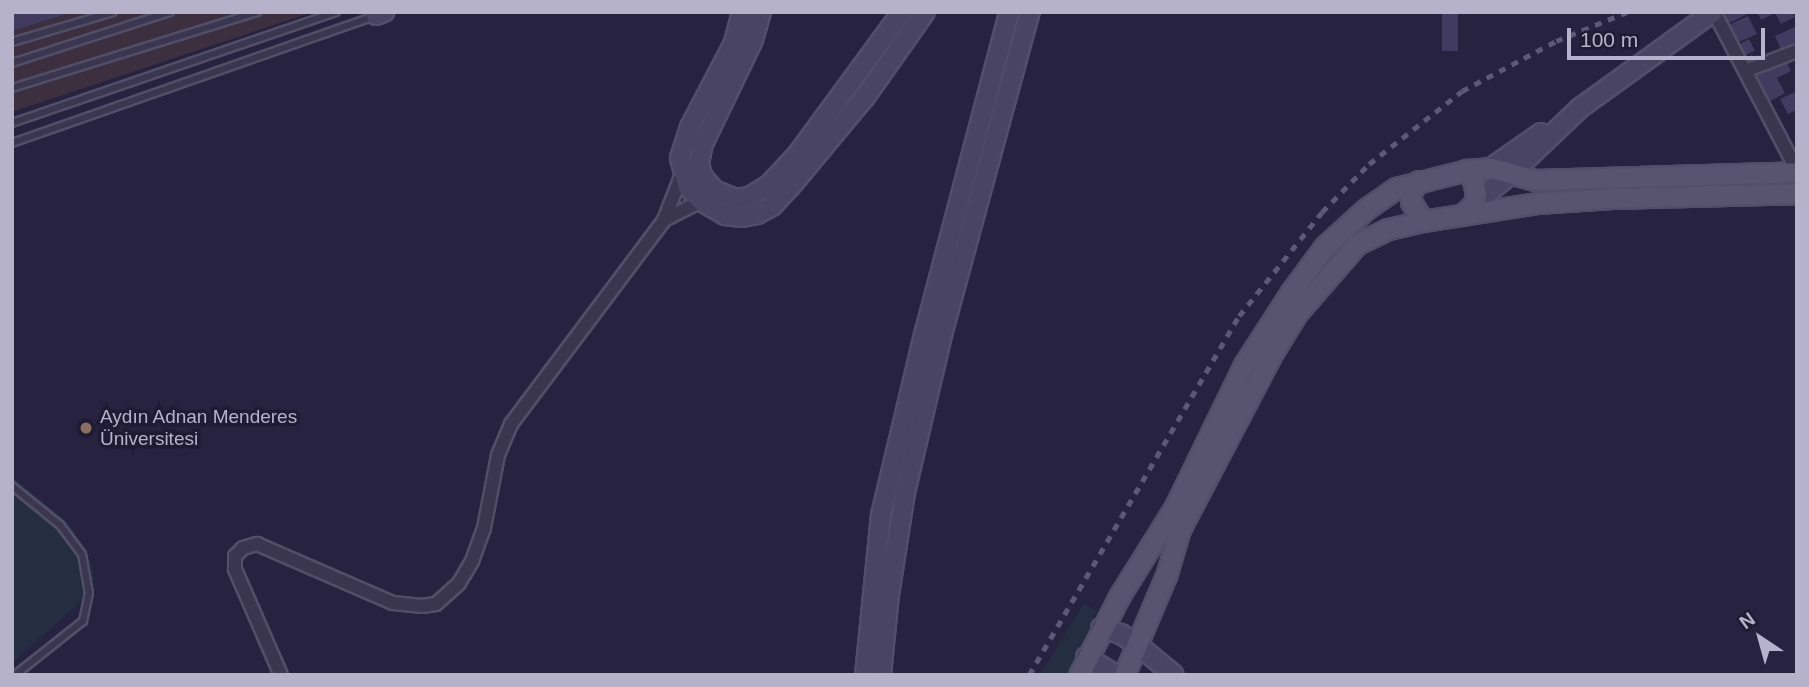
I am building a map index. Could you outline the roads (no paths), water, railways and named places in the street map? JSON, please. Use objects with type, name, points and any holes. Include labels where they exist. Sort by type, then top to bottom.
[{"type":"main road","points":[[1082,666],[1101,628],[1175,507],[1244,365],[1291,292],[1325,246],[1366,209],[1395,188],[1467,170],[1491,168],[1535,180],[1797,171]]},
{"type":"main road","points":[[1467,170],[1473,180],[1468,209]]},
{"type":"main road","points":[[1418,181],[1411,192],[1411,202],[1423,220]]},
{"type":"main road","points":[[1124,675],[1139,646],[1180,530],[1273,352],[1297,313],[1357,244],[1388,229],[1468,209],[1612,198],[1797,194]]},
{"type":"street","points":[[742,12],[733,45],[690,127],[680,158],[682,174],[688,187],[701,201],[725,215],[742,216],[757,214],[772,206],[865,97],[925,12]]},
{"type":"street","points":[[761,12],[753,40],[703,144],[699,163],[702,176],[714,190],[736,199],[749,197],[769,185],[797,155],[902,12]]},
{"type":"street","points":[[865,675],[881,515],[925,331],[1009,12]]},
{"type":"street","points":[[881,675],[889,595],[908,480],[946,321],[1030,12]]},
{"type":"street","points":[[1468,209],[1512,173],[1560,125],[1714,12],[1797,171]]},
{"type":"street","points":[[1745,71],[1797,51]]},
{"type":"street","points":[[1491,168],[1538,135],[1560,125]]},
{"type":"street","points":[[1783,141],[1797,134]]},
{"type":"street","points":[[281,675],[235,569],[236,556],[243,548],[257,544],[393,603],[422,607],[436,604],[458,583],[472,561],[484,528],[498,455],[511,424],[664,220],[682,174]]},
{"type":"street","points":[[664,220],[701,201]]},
{"type":"street","points":[[1101,628],[1121,634],[1174,675]]},
{"type":"street","points":[[1082,666],[1116,675]]},
{"type":"lane","points":[[12,42],[113,12]]},
{"type":"lane","points":[[12,63],[170,12]]},
{"type":"lane","points":[[12,88],[258,12]]},
{"type":"lane","points":[[12,123],[336,12]]},
{"type":"lane","points":[[12,143],[377,13]]},
{"type":"lane","points":[[12,486],[60,525],[82,554],[89,593],[83,621],[15,675]]},
{"type":"railway","points":[[1029,675],[1239,316],[1322,212],[1369,164],[1462,91],[1556,41],[1627,12]]},
{"type":"place","name":"Aydın Adnan Menderes Üniversitesi","points":[[86,428]]}]
